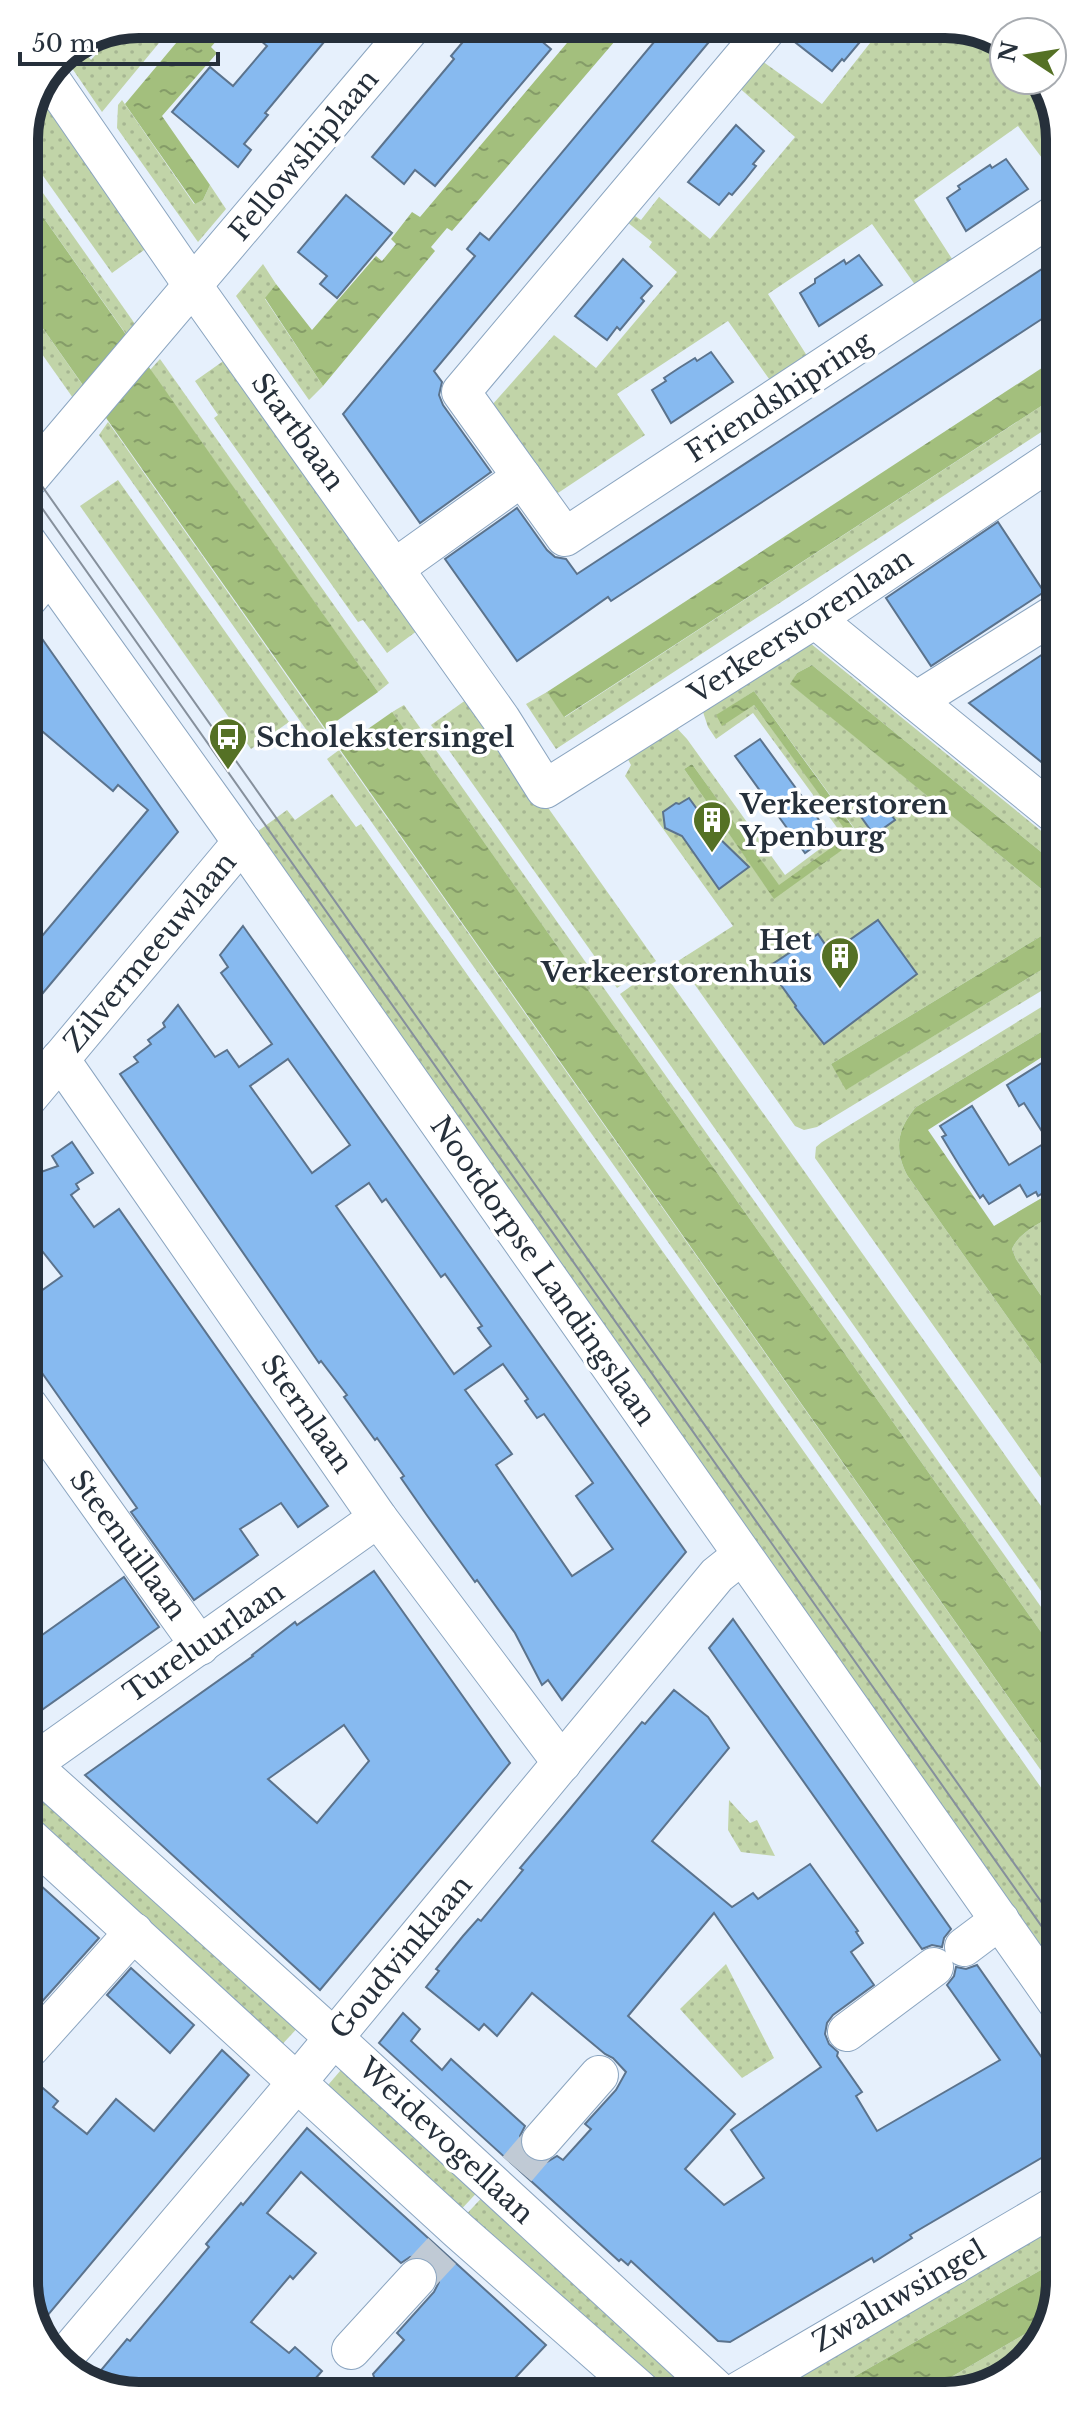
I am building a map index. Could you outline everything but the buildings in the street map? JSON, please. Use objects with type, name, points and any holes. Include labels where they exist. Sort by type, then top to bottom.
[{"type":"street","name":"Fellowshiplaan","points":[[193,286],[402,38]]},
{"type":"street","name":"Friendshipring","points":[[759,38],[461,392],[565,537],[1046,220]]},
{"type":"street","name":"Startbaan","points":[[54,84],[193,286],[501,719],[545,789]]},
{"type":"street","points":[[38,469],[193,286]]},
{"type":"street","name":"Verkeerstorenlaan","points":[[545,789],[815,619],[1046,464]]},
{"type":"street","points":[[395,568],[522,477]]},
{"type":"street","name":"Nootdorpse Landingslaan","points":[[38,588],[242,842],[1046,1986]]},
{"type":"street","points":[[815,619],[1046,807]]},
{"type":"street","points":[[916,701],[1046,623]]},
{"type":"street","name":"Zilvermeeuwlaan","points":[[38,1086],[242,842]]},
{"type":"street","name":"Sternlaan","points":[[60,1059],[378,1518],[562,1763]]},
{"type":"street","name":"Steenuillaan","points":[[38,1419],[200,1646]]},
{"type":"street","name":"Tureluurlaan","points":[[38,1759],[378,1518]]},
{"type":"street","name":"Goudvinklaan","points":[[68,2353],[298,2081],[717,1575],[742,1555]]},
{"type":"street","name":"Weidevogellaan","points":[[38,1773],[333,2037],[518,2166],[710,2382]]},
{"type":"street","name":"Weidevogellaan","points":[[38,1845],[298,2081],[440,2253],[627,2382]]},
{"type":"street","points":[[847,2032],[1000,1920]]},
{"type":"street","points":[[38,2039],[134,1932]]},
{"type":"street","points":[[518,2166],[599,2075]]},
{"type":"street","name":"Zwaluwsingel","points":[[754,2382],[1046,2211]]},
{"type":"street","points":[[351,2350],[440,2253]]},
{"type":"shaded area","points":[[156,38],[159,43],[102,112],[70,65],[86,53],[91,60],[105,45],[119,40]]},
{"type":"shaded area","points":[[874,38],[952,38],[978,43],[988,47],[988,96],[1037,96],[1045,126],[1046,163],[1018,126],[914,200],[956,265],[918,289],[872,224],[768,294],[809,359],[772,383],[728,321],[617,394],[645,435],[558,493],[492,405],[554,335],[596,368],[677,272],[649,247],[652,242],[627,222],[632,214],[641,220],[659,197],[710,239],[795,137],[736,85],[758,58],[822,104]]},
{"type":"shaded area","points":[[47,98],[151,245],[112,273],[38,169],[38,132]]},
{"type":"shaded area","points":[[122,100],[194,204],[203,200],[210,185],[226,209],[198,242],[117,128],[118,105]]},
{"type":"shaded area","points":[[38,186],[135,324],[126,334],[38,210]]},
{"type":"shaded area","points":[[263,264],[276,284],[265,299],[323,386],[309,400],[236,296]]},
{"type":"shaded area","points":[[38,322],[84,387],[73,398],[38,348]]},
{"type":"shaded area","points":[[229,357],[421,628],[387,653],[363,620],[358,622],[214,418],[218,415],[195,381]]},
{"type":"shaded area","points":[[160,359],[389,683],[378,692],[150,370]]},
{"type":"shaded area","points":[[1046,403],[1046,429],[556,749],[526,704],[547,692],[565,717]]},
{"type":"shaded area","points":[[108,422],[324,729],[312,738],[99,435]]},
{"type":"shaded area","points":[[118,480],[289,722],[251,749],[80,506]]},
{"type":"shaded area","points":[[810,643],[1046,835],[1046,856],[812,665],[797,673],[791,684],[1046,893],[1046,933],[831,1064],[847,1089],[1046,967],[1046,988],[817,1127],[804,1130],[795,1126],[678,961],[733,926],[625,776],[631,765],[625,754],[673,724],[785,875],[841,833],[753,713],[716,739],[701,706]],"holes":[[[754,691],[860,836],[774,898],[684,769],[692,764],[779,886],[850,835],[754,705],[716,716]]]},
{"type":"shaded area","points":[[470,697],[656,961],[617,988],[431,725]]},
{"type":"shaded area","points":[[404,705],[1046,1614],[1046,1639],[392,712]]},
{"type":"shaded area","points":[[339,750],[1046,1751],[1046,1778],[327,759]]},
{"type":"shaded area","points":[[332,794],[356,827],[361,824],[1046,1795],[1046,1955],[247,839],[287,810],[295,820]]},
{"type":"shaded area","points":[[659,966],[1046,1513],[1046,1598],[620,994]]},
{"type":"shaded area","points":[[1046,1004],[1046,1029],[916,1107],[901,1131],[899,1148],[907,1175],[1046,1371],[1046,1485],[815,1158],[816,1147]]},
{"type":"shaded area","points":[[1046,1219],[1046,1303],[1012,1249],[1026,1232]]},
{"type":"shaded area","points":[[46,1789],[303,2022],[276,2051],[38,1834],[38,1798]]},
{"type":"shaded area","points":[[729,1800],[750,1823],[757,1820],[775,1856],[741,1852],[728,1830]]},
{"type":"shaded area","points":[[726,1964],[774,2058],[742,2078],[680,2009]]},
{"type":"shaded area","points":[[347,2063],[483,2186],[456,2215],[322,2092]]},
{"type":"shaded area","points":[[488,2191],[686,2371],[676,2382],[640,2382],[461,2220]]},
{"type":"shaded area","points":[[1046,2226],[1046,2267],[845,2382],[779,2382]]},
{"type":"shaded area","points":[[1034,2329],[1016,2352],[990,2372],[978,2377],[943,2382]]},
{"type":"water","points":[[180,38],[219,38],[211,47],[217,53],[162,116],[210,185],[203,200],[195,204],[125,104]]},
{"type":"water","points":[[571,38],[618,38],[452,231],[447,228],[431,247],[435,251],[323,386],[265,298],[276,284],[312,330],[376,256],[382,261],[396,244],[391,239],[412,212],[420,217]]},
{"type":"water","points":[[38,210],[1046,1639],[1046,1751],[38,321]]},
{"type":"water","points":[[1046,365],[1046,403],[564,717],[547,692]]},
{"type":"water","points":[[812,665],[1046,856],[1046,893],[790,684],[797,673]]},
{"type":"water","points":[[754,691],[860,837],[774,899],[684,769],[692,764],[779,885],[849,835],[754,705],[722,726],[716,715]]},
{"type":"water","points":[[1046,933],[1046,967],[846,1090],[831,1064]]},
{"type":"water","points":[[1046,1029],[1046,1054],[928,1130],[994,1226],[1046,1195],[1046,1219],[1026,1232],[1012,1249],[1046,1303],[1046,1371],[907,1175],[900,1156],[901,1131],[916,1107]]},
{"type":"water","points":[[1046,2267],[1041,2314],[1034,2329],[943,2382],[845,2382]]},
{"type":"pier","points":[[381,690],[395,710],[335,752],[321,732]]},
{"type":"tunnel","points":[[517,2169],[541,2141]]},
{"type":"tunnel","points":[[417,2278],[442,2251]]},
{"type":"tram line","points":[[38,480],[1046,1909]]},
{"type":"tram line","points":[[38,502],[1046,1933]]},
{"type":"place","name":"Scholekstersingel","points":[[228,771]]},
{"type":"place","name":"Verkeerstoren Ypenburg","points":[[712,854]]},
{"type":"place","name":"Het Verkeerstorenhuis","points":[[840,990]]}]
